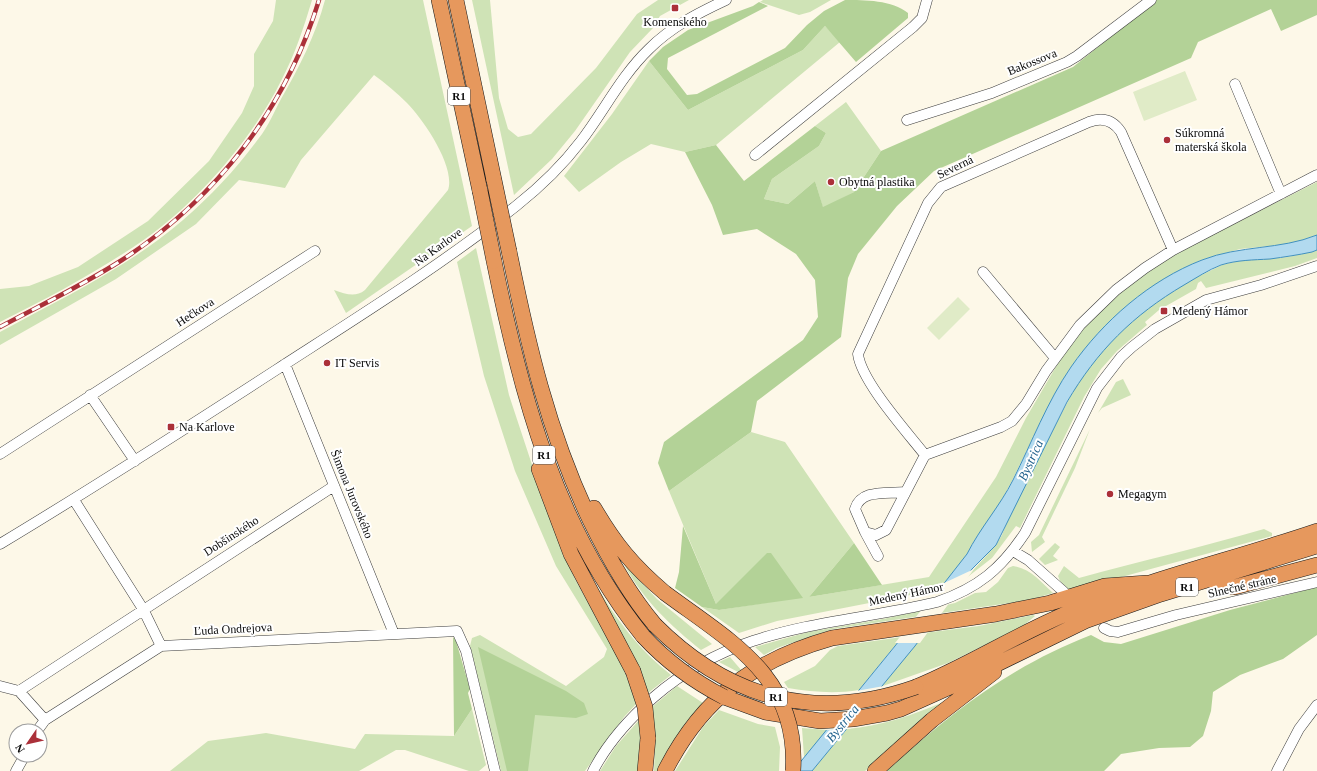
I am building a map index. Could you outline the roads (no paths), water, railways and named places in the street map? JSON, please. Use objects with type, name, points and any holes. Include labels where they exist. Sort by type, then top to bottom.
[{"type":"highway","name":"R1","points":[[439,0],[514,359],[526,401],[548,465],[573,523],[613,596],[643,636],[663,657],[694,681],[724,697],[765,712],[800,718],[833,720],[869,717],[901,709],[1010,659],[1073,627],[1123,607],[1290,556],[1317,546]]},
{"type":"highway","name":"R1","points":[[456,0],[537,378],[552,428],[573,485],[604,549],[631,594],[655,625],[688,655],[707,668],[742,686],[773,697],[795,701],[841,703],[881,698],[916,687],[951,672],[1026,633],[1079,608],[1147,583],[1269,548],[1317,531]]},
{"type":"highway","points":[[514,359],[517,400],[558,522],[585,583],[632,671],[645,707],[648,738],[645,771]]},
{"type":"highway","points":[[552,428],[572,460],[591,503],[619,547],[645,576],[665,593],[741,649],[758,666],[772,684],[785,709],[792,731],[794,755],[793,771]]},
{"type":"highway","points":[[979,685],[1035,654],[1089,628],[1148,607],[1217,587],[1290,556]]},
{"type":"highway","points":[[1217,587],[1235,587],[1317,565]]},
{"type":"highway","points":[[665,771],[689,731],[710,705],[735,683],[768,663],[805,646],[832,638],[934,623],[1050,603],[1105,586],[1147,583]]},
{"type":"highway","points":[[875,771],[932,720],[979,685],[1010,659]]},
{"type":"street","name":"Na Karlove","points":[[0,544],[74,500],[422,275],[517,206],[560,166],[580,142],[636,61],[650,47],[667,32],[685,20],[726,0]]},
{"type":"street","points":[[755,155],[913,27],[922,18],[927,0]]},
{"type":"street","name":"Bakossova","points":[[907,120],[992,93],[1072,59],[1151,0]]},
{"type":"street","points":[[1235,84],[1281,194]]},
{"type":"street","name":"Severná","points":[[925,455],[866,379],[859,363],[858,354],[928,203],[941,187],[1094,120],[1109,121],[1116,125],[1121,132],[1173,250]]},
{"type":"street","points":[[865,532],[876,535],[886,530],[904,492],[925,455],[1001,427],[1012,421],[1026,404],[1055,358],[1080,325],[1103,301],[1129,279],[1173,250],[1317,175]]},
{"type":"street","name":"Hečkova","points":[[0,454],[314,251]]},
{"type":"street","name":"Medený Hámor","points":[[593,771],[604,753],[637,712],[676,679],[712,657],[748,641],[784,631],[925,605],[955,596],[982,581],[1013,551],[1036,512],[1097,388],[1121,357],[1155,329],[1206,300],[1261,285],[1317,266]]},
{"type":"street","points":[[983,272],[1055,358]]},
{"type":"street","name":"Šimona Jurovského","points":[[285,364],[394,634]]},
{"type":"street","points":[[90,395],[135,461]]},
{"type":"street","name":"Dobšinského","points":[[19,691],[334,486]]},
{"type":"street","points":[[878,556],[855,509],[857,502],[865,495],[904,492]]},
{"type":"street","points":[[74,500],[143,609],[161,646]]},
{"type":"street","points":[[1013,551],[1028,560],[1064,592]]},
{"type":"street","name":"Slnečné stráne","points":[[1104,628],[1110,631],[1118,632],[1176,615],[1317,582]]},
{"type":"street","name":"Ľuda Ondrejova","points":[[43,723],[45,720],[161,646],[457,631],[466,651],[495,771]]},
{"type":"street","points":[[0,686],[19,691],[45,720]]},
{"type":"street","points":[[1277,771],[1299,729],[1317,704]]},
{"type":"water","name":"Bystrica","points":[[1317,235],[1317,250],[1312,252],[1270,259],[1233,262],[1211,269],[1148,309],[1132,322],[1104,350],[1091,366],[1067,402],[996,545],[972,569],[915,646],[812,771],[793,771],[895,646],[967,554],[1008,490],[1062,380],[1084,350],[1113,318],[1146,291],[1164,279],[1183,268],[1202,260],[1231,252],[1303,240]]},
{"type":"railway","points":[[0,327],[122,260],[156,235],[188,208],[217,179],[244,147],[267,113],[288,77],[305,40],[319,0]]},
{"type":"place","name":"Komenského","points":[[675,8]]},
{"type":"place","name":"Súkromná materská škola","points":[[1167,140]]},
{"type":"place","name":"Obytná plastika","points":[[831,182]]},
{"type":"place","name":"Medený Hámor","points":[[1164,311]]},
{"type":"place","name":"IT Servis","points":[[327,363]]},
{"type":"place","name":"Na Karlove","points":[[171,427]]},
{"type":"place","name":"Megagym","points":[[1110,494]]}]
